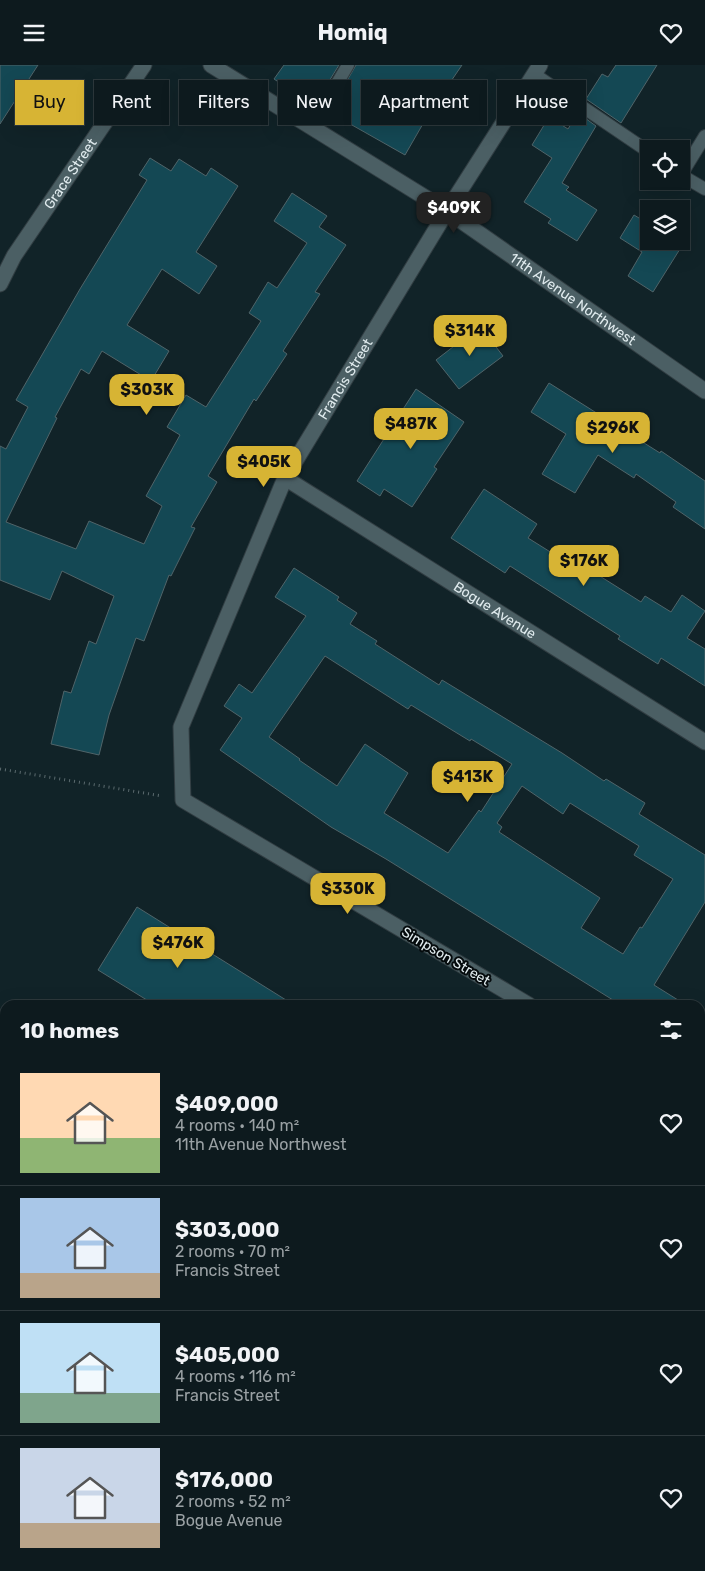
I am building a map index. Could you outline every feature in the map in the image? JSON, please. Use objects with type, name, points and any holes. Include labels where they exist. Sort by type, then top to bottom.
[{"type":"street","name":"Grace Street","points":[[0,284],[14,256],[144,65]]},
{"type":"street","name":"11th Avenue Northwest","points":[[211,65],[447,211],[705,391]]},
{"type":"street","name":"Francis Street","points":[[183,800],[181,727],[285,478],[447,211],[537,70]]},
{"type":"street","name":"Bogue Avenue","points":[[285,478],[705,742]]},
{"type":"street","name":"Simpson Street","points":[[183,800],[521,1000]]},
{"type":"lane","points":[[311,127],[348,65]]},
{"type":"lane","points":[[537,70],[640,145]]},
{"type":"lane","points":[[690,160],[705,136]]},
{"type":"lane","points":[[690,180],[705,189]]},
{"type":"path","points":[[0,769],[183,800]]},
{"type":"building","points":[[0,65],[38,65],[28,80],[15,80],[15,101],[0,124]]},
{"type":"building","points":[[284,65],[339,65],[330,80],[278,80],[278,82],[274,79]]},
{"type":"building","points":[[356,65],[462,65],[452,80],[361,80],[361,125],[422,125],[405,155],[351,124],[351,80],[347,80]]},
{"type":"building","points":[[616,65],[657,65],[621,123],[586,99],[602,74],[608,77]]},
{"type":"building","points":[[586,119],[596,126],[562,183],[569,187],[566,190],[597,210],[577,241],[548,223],[551,219],[524,202],[552,158],[532,145],[544,125],[562,125],[568,129],[570,125],[586,125]]},
{"type":"building","points":[[150,158],[171,171],[179,159],[206,176],[211,168],[238,186],[196,252],[217,266],[199,294],[162,269],[127,325],[169,351],[151,381],[102,351],[89,374],[81,369],[55,417],[57,418],[6,522],[76,549],[89,521],[144,544],[162,506],[146,496],[180,435],[167,427],[186,395],[206,407],[261,321],[249,313],[268,282],[277,288],[307,243],[274,221],[292,193],[327,216],[319,227],[346,245],[315,292],[320,294],[283,351],[287,354],[256,401],[254,399],[208,476],[217,482],[191,527],[195,528],[171,576],[169,575],[144,641],[136,638],[109,715],[99,755],[51,744],[64,691],[71,693],[89,641],[96,644],[114,596],[62,571],[50,600],[0,580],[0,446],[6,449],[28,407],[16,400],[80,289],[147,180],[139,175]]},
{"type":"building","points":[[634,215],[640,219],[640,250],[679,250],[653,292],[628,276],[642,252],[620,238]]},
{"type":"building","points":[[484,323],[496,340],[493,343],[503,356],[459,389],[436,360]]},
{"type":"building","points":[[549,383],[660,453],[661,451],[705,481],[705,529],[673,507],[676,502],[636,474],[634,478],[598,455],[575,493],[542,474],[566,434],[531,412]]},
{"type":"building","points":[[416,389],[464,422],[434,467],[437,469],[412,507],[384,489],[380,496],[357,481]]},
{"type":"building","points":[[484,489],[537,524],[528,538],[584,573],[587,568],[641,602],[645,596],[671,612],[682,595],[705,611],[687,638],[705,649],[705,686],[661,658],[658,664],[618,639],[620,636],[510,566],[505,573],[451,538]]},
{"type":"building","points":[[294,568],[339,597],[337,600],[357,613],[350,624],[377,641],[375,644],[439,685],[442,680],[562,753],[604,781],[606,779],[645,803],[639,814],[705,855],[705,902],[654,985],[678,1000],[613,1000],[331,827],[220,750],[242,718],[224,706],[239,684],[252,693],[306,616],[275,597]],"holes":[[[325,656],[408,709],[411,705],[512,764],[481,812],[479,810],[448,853],[384,813],[408,773],[365,744],[337,786],[269,737]],[[522,786],[563,814],[570,803],[639,846],[634,855],[673,879],[623,954],[581,928],[600,898],[499,832],[502,827],[497,823]]]},
{"type":"building","points":[[137,907],[286,1000],[147,1000],[98,970]]}]
